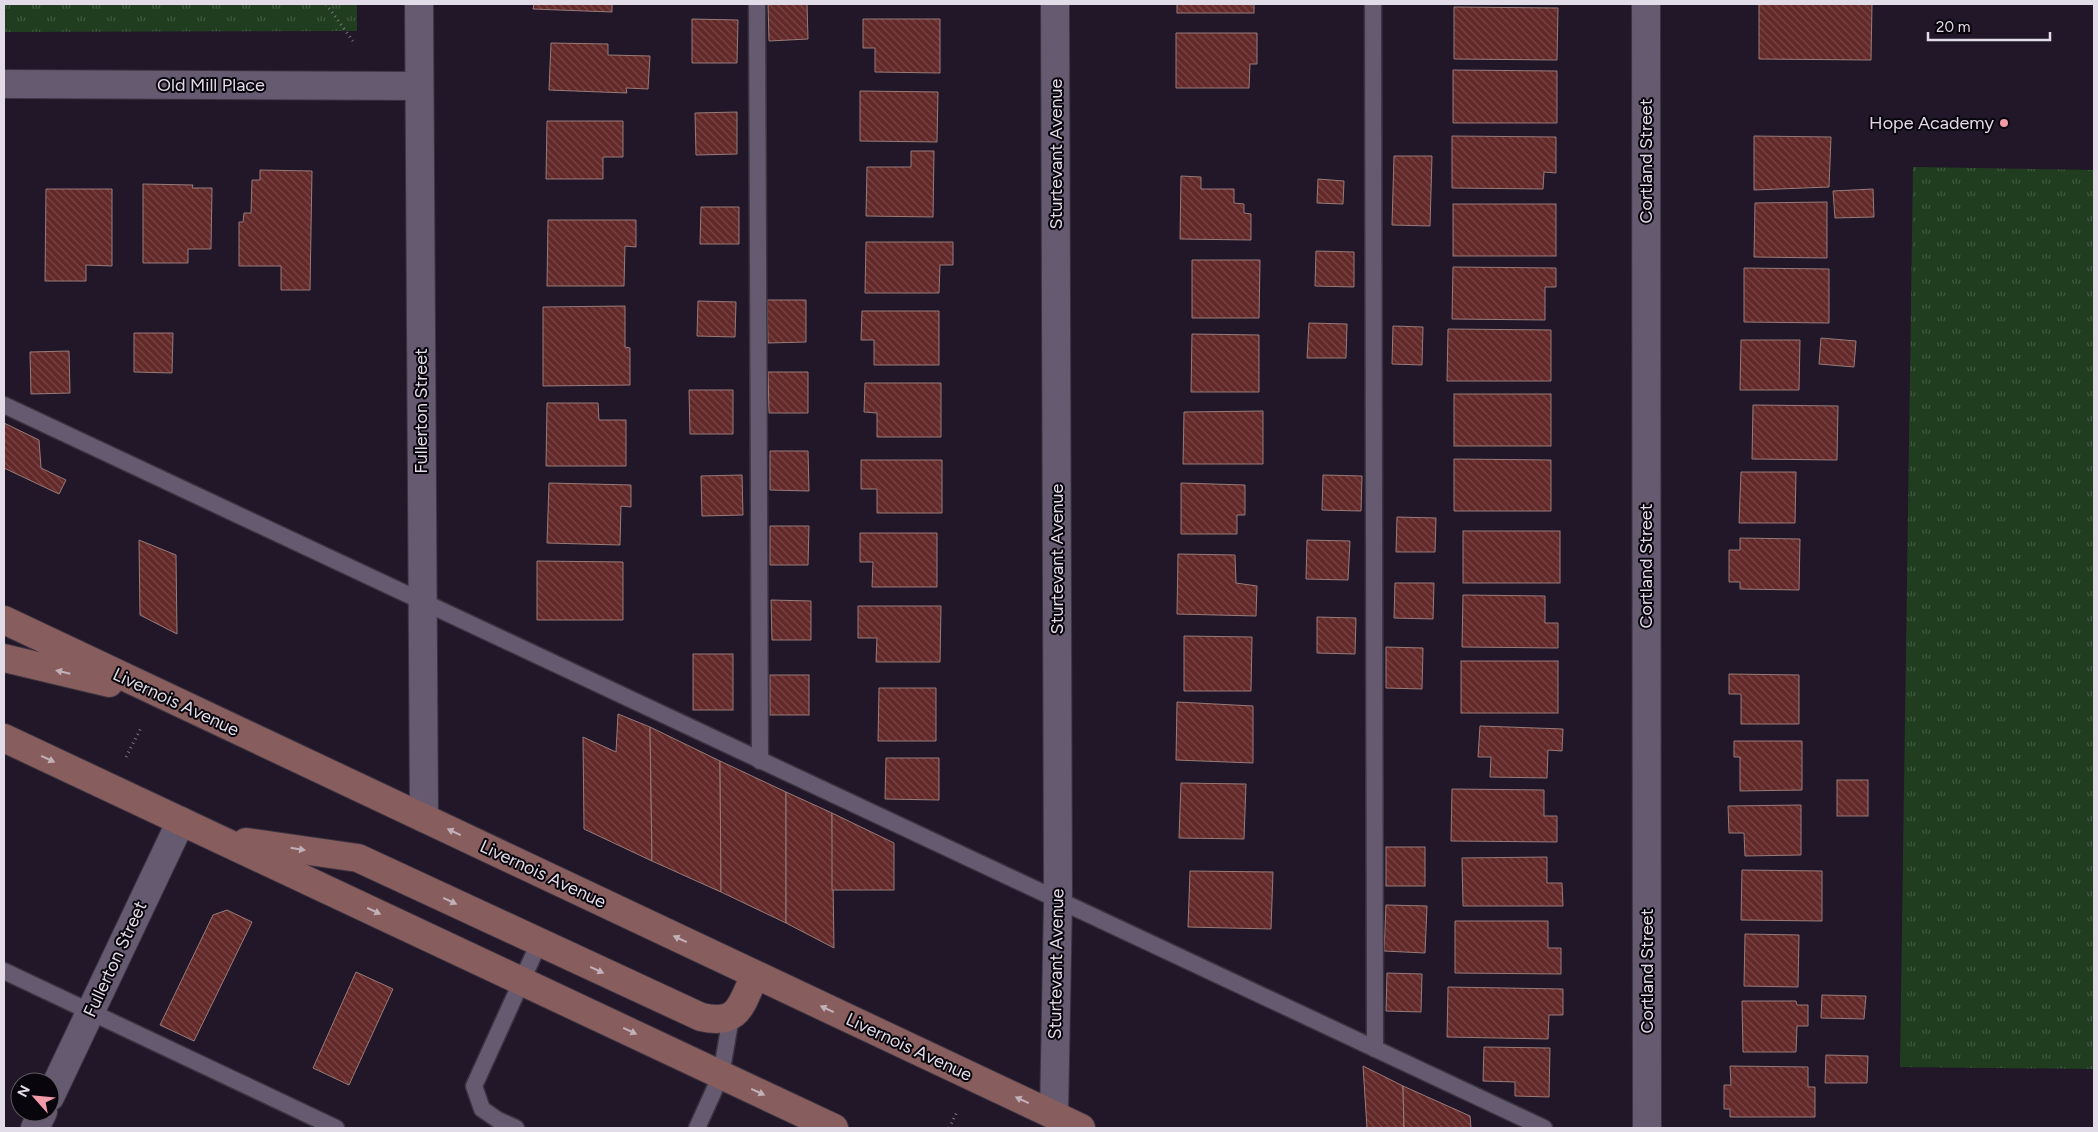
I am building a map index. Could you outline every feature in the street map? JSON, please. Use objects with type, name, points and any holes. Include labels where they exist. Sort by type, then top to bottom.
[{"type":"main road","name":"Livernois Avenue","points":[[4,620],[1082,1128]]},
{"type":"main road","points":[[4,658],[162,695]]},
{"type":"main road","points":[[4,738],[834,1128]]},
{"type":"main road","points":[[215,837],[358,858],[684,1011],[711,1020],[722,1020],[731,1017],[738,1010],[755,975]]},
{"type":"street","name":"Fullerton Street","points":[[419,4],[424,818]]},
{"type":"street","name":"Sturtevant Avenue","points":[[1054,1115],[1058,901],[1055,4]]},
{"type":"street","name":"Cortland Street","points":[[1646,4],[1647,1128]]},
{"type":"street","name":"Old Mill Place","points":[[4,84],[419,86]]},
{"type":"street","name":"Fullerton Street","points":[[60,1076],[181,821]]},
{"type":"lane","points":[[758,4],[760,761]]},
{"type":"lane","points":[[1373,4],[1375,1050]]},
{"type":"lane","points":[[4,405],[1544,1128]]},
{"type":"lane","points":[[516,1128],[498,1120],[482,1109],[474,1086],[539,943]]},
{"type":"lane","points":[[4,971],[336,1128]]},
{"type":"lane","points":[[696,1128],[721,1075],[731,1017]]},
{"type":"path","points":[[326,4],[353,41]]},
{"type":"path","points":[[124,762],[142,726]]},
{"type":"path","points":[[949,1128],[957,1112]]},
{"type":"green space","points":[[4,4],[357,4],[357,31],[4,32]]},
{"type":"green space","points":[[1913,167],[2094,170],[2094,1069],[1900,1067]]},
{"type":"building","points":[[534,4],[612,4],[612,12],[533,9]]},
{"type":"building","points":[[768,4],[807,4],[808,39],[769,41]]},
{"type":"building","points":[[1177,4],[1254,4],[1254,13],[1177,13]]},
{"type":"building","points":[[1759,4],[1872,4],[1871,60],[1759,59]]},
{"type":"building","points":[[1454,7],[1558,8],[1557,60],[1454,59]]},
{"type":"building","points":[[692,19],[738,20],[737,63],[692,63]]},
{"type":"building","points":[[863,19],[940,19],[940,73],[875,72],[875,48],[863,48]]},
{"type":"building","points":[[1176,33],[1257,33],[1257,64],[1250,64],[1249,88],[1176,88]]},
{"type":"building","points":[[551,43],[608,44],[608,55],[650,56],[648,89],[626,88],[627,93],[549,90]]},
{"type":"building","points":[[1453,70],[1557,71],[1557,123],[1453,123]]},
{"type":"building","points":[[860,91],[938,92],[937,142],[860,141]]},
{"type":"building","points":[[737,112],[737,154],[696,155],[695,113]]},
{"type":"building","points":[[547,121],[623,121],[623,157],[603,157],[603,179],[546,179]]},
{"type":"building","points":[[1452,136],[1556,137],[1556,173],[1544,172],[1543,189],[1452,188]]},
{"type":"building","points":[[1754,136],[1831,137],[1829,187],[1754,190]]},
{"type":"building","points":[[911,151],[934,151],[933,217],[866,216],[867,167],[911,167]]},
{"type":"building","points":[[1394,156],[1432,156],[1430,226],[1392,225]]},
{"type":"building","points":[[260,170],[312,171],[310,290],[281,290],[281,266],[239,266],[239,222],[243,222],[244,213],[251,213],[252,180],[260,180]]},
{"type":"building","points":[[1181,176],[1201,177],[1201,189],[1234,189],[1234,203],[1244,204],[1244,213],[1251,214],[1251,240],[1180,239]]},
{"type":"building","points":[[1318,179],[1344,181],[1343,204],[1317,203]]},
{"type":"building","points":[[143,184],[193,185],[192,188],[212,188],[211,249],[188,249],[188,263],[143,263]]},
{"type":"building","points":[[46,189],[112,189],[112,266],[86,265],[86,281],[45,281]]},
{"type":"building","points":[[1873,189],[1874,217],[1835,218],[1833,191]]},
{"type":"building","points":[[1827,202],[1827,258],[1754,257],[1755,203]]},
{"type":"building","points":[[1453,204],[1556,204],[1556,256],[1453,256]]},
{"type":"building","points":[[701,207],[739,207],[739,244],[700,244]]},
{"type":"building","points":[[548,220],[636,220],[636,247],[625,246],[624,286],[547,286]]},
{"type":"building","points":[[866,242],[953,242],[953,265],[940,265],[939,293],[865,293]]},
{"type":"building","points":[[1316,251],[1354,252],[1354,287],[1315,286]]},
{"type":"building","points":[[1192,260],[1260,260],[1259,318],[1192,318]]},
{"type":"building","points":[[1453,267],[1556,268],[1556,287],[1545,287],[1545,320],[1452,319]]},
{"type":"building","points":[[1744,268],[1829,269],[1829,323],[1744,322]]},
{"type":"building","points":[[767,300],[806,300],[806,342],[768,343]]},
{"type":"building","points":[[698,301],[736,302],[735,337],[697,336]]},
{"type":"building","points":[[625,306],[625,347],[630,348],[630,385],[543,386],[543,307]]},
{"type":"building","points":[[862,311],[939,311],[939,365],[874,365],[874,340],[861,340]]},
{"type":"building","points":[[1309,323],[1347,324],[1346,358],[1307,358]]},
{"type":"building","points":[[1393,326],[1423,327],[1422,365],[1392,364]]},
{"type":"building","points":[[1448,329],[1551,330],[1551,381],[1447,381]]},
{"type":"building","points":[[134,333],[173,333],[172,373],[134,372]]},
{"type":"building","points":[[1192,334],[1259,335],[1259,392],[1191,392]]},
{"type":"building","points":[[1821,338],[1856,341],[1854,367],[1819,364]]},
{"type":"building","points":[[1741,340],[1800,340],[1799,390],[1740,390]]},
{"type":"building","points":[[69,351],[70,393],[31,394],[30,352]]},
{"type":"building","points":[[768,372],[808,372],[808,413],[769,413]]},
{"type":"building","points":[[865,383],[941,383],[941,437],[877,437],[877,413],[864,412]]},
{"type":"building","points":[[689,390],[733,390],[733,434],[690,434]]},
{"type":"building","points":[[1454,394],[1551,394],[1551,446],[1454,446]]},
{"type":"building","points":[[547,403],[598,403],[599,420],[626,420],[626,466],[546,466]]},
{"type":"building","points":[[1753,405],[1838,406],[1837,460],[1752,459]]},
{"type":"building","points":[[1263,411],[1263,464],[1183,464],[1184,412]]},
{"type":"building","points":[[4,423],[39,440],[41,468],[66,480],[59,494],[4,468]]},
{"type":"building","points":[[770,451],[808,451],[809,491],[770,490]]},
{"type":"building","points":[[1454,459],[1551,460],[1551,511],[1454,511]]},
{"type":"building","points":[[861,460],[942,460],[942,513],[877,513],[877,489],[861,489]]},
{"type":"building","points":[[1741,472],[1796,472],[1795,523],[1739,523]]},
{"type":"building","points":[[742,475],[743,515],[702,516],[701,476]]},
{"type":"building","points":[[1323,475],[1362,476],[1361,511],[1322,510]]},
{"type":"building","points":[[549,483],[631,485],[631,507],[621,506],[620,545],[547,543]]},
{"type":"building","points":[[1181,483],[1245,485],[1245,515],[1237,515],[1237,534],[1181,534]]},
{"type":"building","points":[[1397,517],[1436,518],[1435,552],[1396,552]]},
{"type":"building","points":[[770,526],[809,526],[808,565],[770,565]]},
{"type":"building","points":[[1463,531],[1560,531],[1560,583],[1463,583]]},
{"type":"building","points":[[860,533],[937,533],[937,587],[872,587],[873,562],[860,562]]},
{"type":"building","points":[[1740,538],[1800,539],[1799,590],[1740,589],[1740,582],[1729,582],[1729,550],[1740,550]]},
{"type":"building","points":[[139,540],[176,555],[177,634],[140,615]]},
{"type":"building","points":[[1307,540],[1350,541],[1348,580],[1306,579]]},
{"type":"building","points":[[1178,554],[1235,555],[1236,583],[1257,586],[1256,616],[1177,614]]},
{"type":"building","points":[[537,561],[623,562],[623,620],[537,620]]},
{"type":"building","points":[[1395,583],[1434,583],[1433,619],[1394,618]]},
{"type":"building","points":[[1463,595],[1545,596],[1545,623],[1558,623],[1558,648],[1462,647]]},
{"type":"building","points":[[771,600],[811,601],[811,640],[772,640]]},
{"type":"building","points":[[858,606],[941,606],[940,662],[876,662],[877,638],[858,638]]},
{"type":"building","points":[[1317,617],[1356,618],[1355,654],[1317,653]]},
{"type":"building","points":[[1184,636],[1252,637],[1251,691],[1184,691]]},
{"type":"building","points":[[1386,647],[1423,648],[1422,689],[1386,688]]},
{"type":"building","points":[[693,654],[733,654],[733,710],[693,710]]},
{"type":"building","points":[[1461,661],[1558,661],[1558,713],[1461,713]]},
{"type":"building","points":[[1729,674],[1799,675],[1799,724],[1741,724],[1741,694],[1729,694]]},
{"type":"building","points":[[770,675],[809,675],[809,715],[770,715]]},
{"type":"building","points":[[879,688],[936,688],[936,741],[878,741]]},
{"type":"building","points":[[1177,702],[1253,706],[1253,763],[1176,760]]},
{"type":"building","points":[[618,714],[650,727],[652,861],[584,829],[583,737],[616,752]]},
{"type":"building","points":[[1480,726],[1563,729],[1562,751],[1548,750],[1547,778],[1490,777],[1491,757],[1478,757]]},
{"type":"building","points":[[650,727],[720,761],[721,892],[652,861]]},
{"type":"building","points":[[1734,741],[1802,741],[1802,790],[1740,791],[1740,757],[1734,757]]},
{"type":"building","points":[[886,758],[939,758],[939,800],[885,799]]},
{"type":"building","points":[[720,761],[786,792],[786,923],[721,892]]},
{"type":"building","points":[[1837,780],[1868,780],[1868,816],[1837,816]]},
{"type":"building","points":[[1181,783],[1246,784],[1244,839],[1179,838]]},
{"type":"building","points":[[1452,789],[1544,790],[1544,816],[1557,816],[1557,842],[1451,841]]},
{"type":"building","points":[[786,792],[832,813],[834,948],[786,923]]},
{"type":"building","points":[[1801,805],[1801,855],[1745,856],[1744,833],[1729,833],[1728,806]]},
{"type":"building","points":[[832,813],[894,843],[894,890],[832,890]]},
{"type":"building","points":[[1386,847],[1425,847],[1425,886],[1386,886]]},
{"type":"building","points":[[1547,857],[1547,883],[1562,883],[1563,906],[1463,906],[1462,858]]},
{"type":"building","points":[[1742,870],[1822,871],[1822,921],[1741,920]]},
{"type":"building","points":[[1190,871],[1273,872],[1271,929],[1188,927]]},
{"type":"building","points":[[1386,905],[1427,906],[1425,953],[1384,951]]},
{"type":"building","points":[[227,910],[252,922],[194,1041],[160,1025],[213,915]]},
{"type":"building","points":[[1455,921],[1548,921],[1548,948],[1561,948],[1561,974],[1455,973]]},
{"type":"building","points":[[1745,934],[1799,935],[1798,987],[1744,986]]},
{"type":"building","points":[[356,972],[393,989],[349,1085],[313,1068]]},
{"type":"building","points":[[1387,973],[1422,974],[1421,1012],[1386,1011]]},
{"type":"building","points":[[1448,987],[1563,989],[1563,1015],[1549,1015],[1548,1039],[1447,1037]]},
{"type":"building","points":[[1822,995],[1866,996],[1864,1019],[1821,1018]]},
{"type":"building","points":[[1742,1001],[1796,1001],[1797,1005],[1808,1005],[1808,1026],[1797,1026],[1796,1052],[1743,1052]]},
{"type":"building","points":[[1484,1047],[1550,1048],[1549,1097],[1515,1096],[1515,1082],[1483,1081]]},
{"type":"building","points":[[1826,1055],[1868,1056],[1867,1083],[1825,1083]]},
{"type":"building","points":[[1363,1066],[1403,1086],[1404,1128],[1367,1128]]},
{"type":"building","points":[[1730,1066],[1808,1067],[1808,1087],[1815,1087],[1815,1117],[1730,1117],[1730,1109],[1724,1109],[1724,1085],[1731,1085]]},
{"type":"building","points":[[1403,1086],[1470,1116],[1471,1128],[1404,1128]]},
{"type":"place","name":"Hope Academy","points":[[2004,123]]}]
